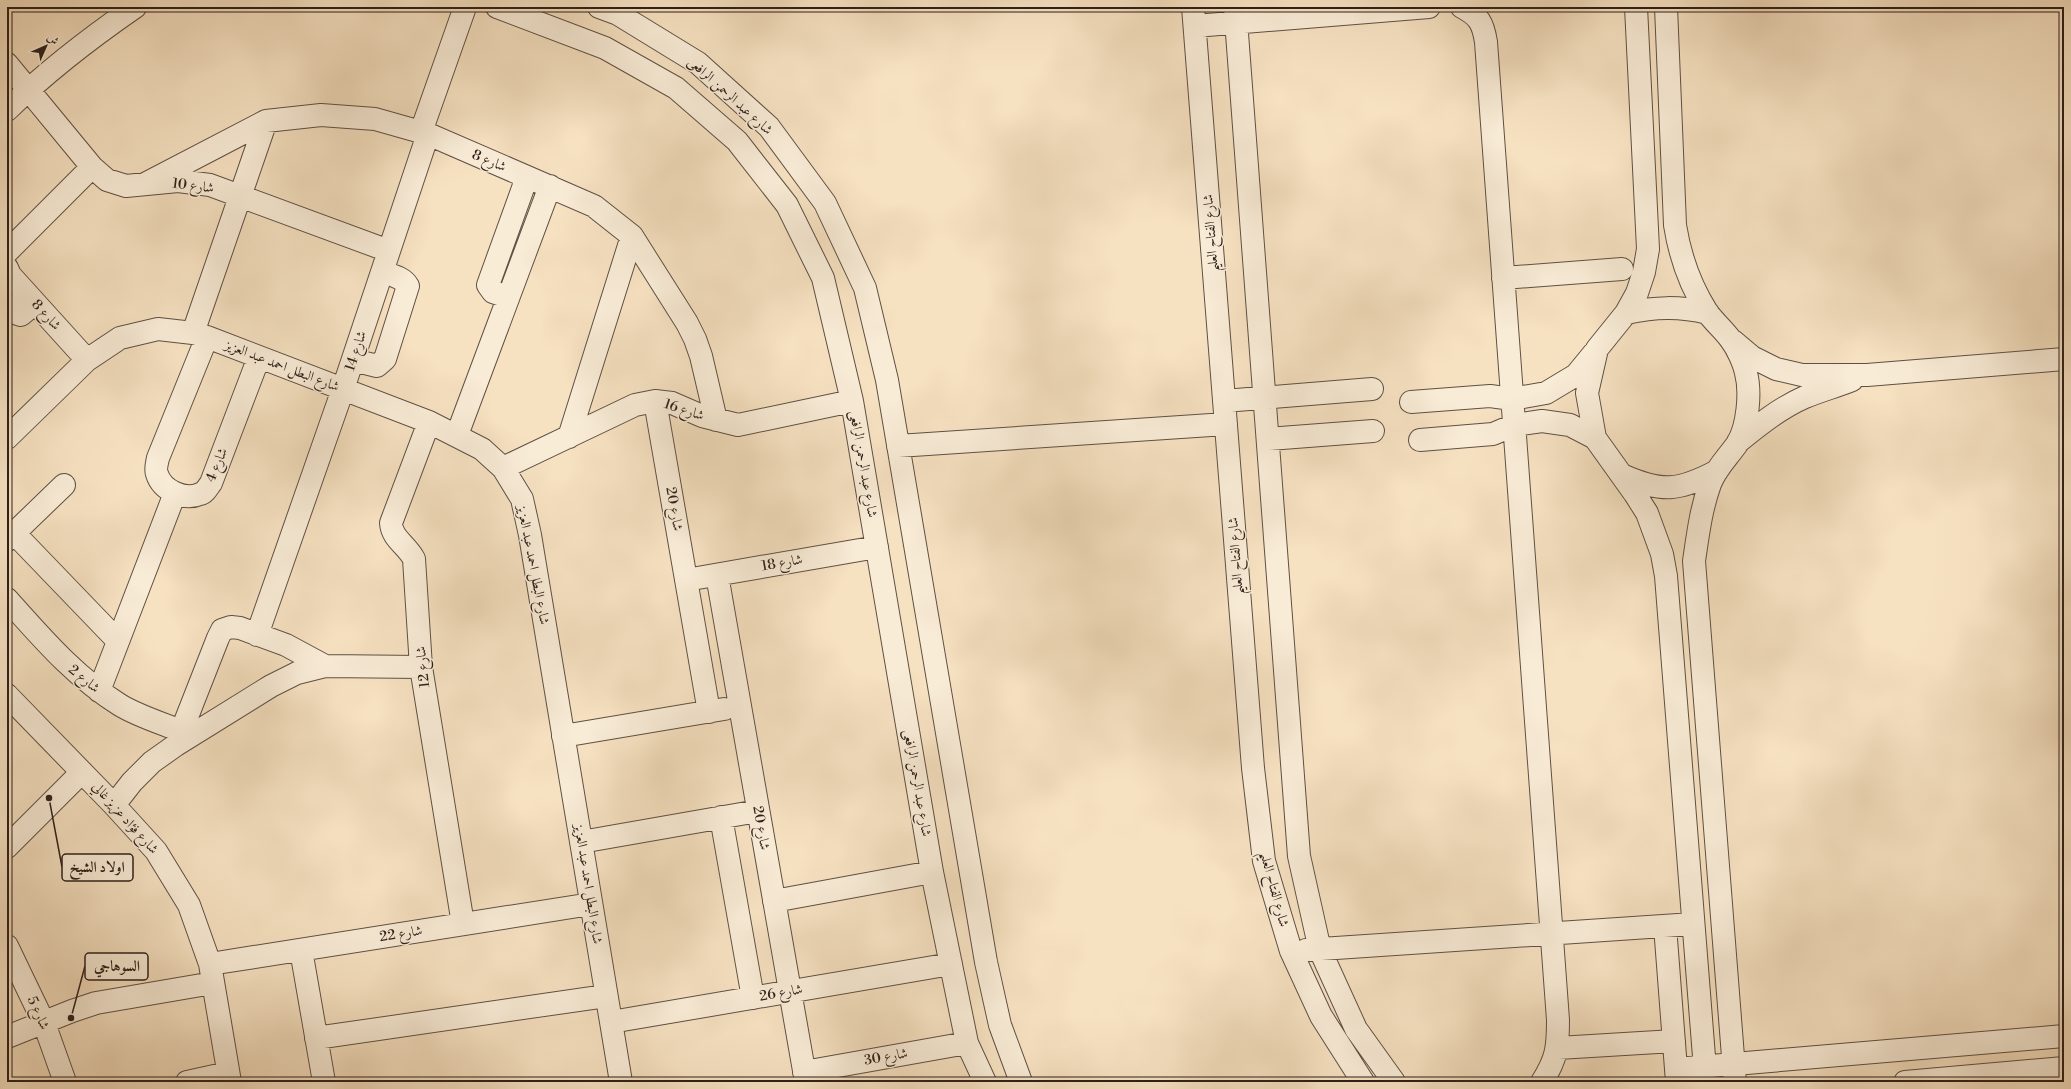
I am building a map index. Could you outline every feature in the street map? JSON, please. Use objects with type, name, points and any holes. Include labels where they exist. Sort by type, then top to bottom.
[{"type":"street","points":[[7,110],[29,89],[85,42],[135,7]]},
{"type":"street","name":"شارع 14","points":[[257,635],[353,360],[389,251],[464,7]]},
{"type":"street","name":"شارع عبد الرحمن الرافعى","points":[[496,7],[605,48],[676,88],[737,141],[787,205],[823,278],[852,401],[932,872],[968,1042],[985,1082]]},
{"type":"street","name":"شارع عبد الرحمن الرافعى","points":[[599,7],[618,14],[698,63],[769,127],[825,203],[865,288],[887,380],[981,935],[1000,1025],[1022,1082]]},
{"type":"street","points":[[1194,16],[1429,7]]},
{"type":"street","points":[[1462,7],[1474,14],[1484,26],[1486,42],[1558,1020],[1558,1048],[1552,1067],[1542,1082]]},
{"type":"street","points":[[1411,402],[1490,396],[1512,399],[1546,393],[1576,375],[1626,313],[1637,293],[1644,272],[1648,250],[1636,7]]},
{"type":"street","points":[[1666,7],[1675,225],[1679,248],[1686,271],[1708,313],[1732,340],[1752,357],[1776,369],[1802,375],[1868,375],[2064,359]]},
{"type":"street","points":[[1236,15],[1299,856],[1320,950],[1356,1029],[1394,1082]]},
{"type":"street","name":"شارع الفتاح العليم","points":[[1194,16],[1253,768],[1264,861],[1291,951],[1321,1016],[1363,1082]]},
{"type":"street","name":"شارع 10","points":[[7,64],[92,167],[107,180],[126,186],[178,181],[210,185],[389,251]]},
{"type":"street","name":"شارع 8","points":[[145,184],[266,121],[321,115],[376,119],[425,133],[594,206],[632,236],[687,323],[695,339],[701,356],[716,420]]},
{"type":"street","name":"شارع 4","points":[[259,357],[211,483],[202,494],[188,498],[175,493],[162,485],[156,472],[158,458],[200,335],[240,196],[266,121]]},
{"type":"street","points":[[7,252],[92,167]]},
{"type":"street","points":[[508,297],[493,292],[488,285],[527,177]]},
{"type":"street","points":[[457,435],[550,186]]},
{"type":"street","points":[[569,437],[632,236]]},
{"type":"street","points":[[1503,278],[1622,269]]},
{"type":"street","points":[[353,360],[372,366],[382,364],[393,336],[408,286],[405,281],[400,278],[382,272]]},
{"type":"street","name":"شارع 8","points":[[8,273],[87,360]]},
{"type":"street","points":[[7,304],[15,313],[21,315],[35,303]]},
{"type":"street","points":[[1626,313],[1668,307],[1688,308],[1708,313]]},
{"type":"street","name":"شارع البطل احمد عبد العزيز","points":[[7,438],[87,360],[120,338],[158,329],[200,335],[430,422],[482,449],[503,468],[522,499],[530,535],[611,1022],[617,1081]]},
{"type":"street","points":[[1732,340],[1746,373],[1749,408],[1738,442]]},
{"type":"street","points":[[1598,349],[1587,393],[1595,438],[1636,494],[1653,527],[1662,554],[1666,576],[1705,1074]]},
{"type":"street","points":[[1734,1073],[1694,561],[1700,517],[1710,483],[1738,442],[1759,425],[1799,400],[1868,375]]},
{"type":"street","points":[[1224,401],[1372,389]]},
{"type":"street","name":"شارع 16","points":[[503,468],[635,405],[655,401],[672,403],[716,420],[738,425],[852,401]]},
{"type":"street","name":"شارع 20","points":[[655,401],[709,712]]},
{"type":"street","points":[[1420,440],[1493,434],[1514,425],[1542,421],[1570,425],[1595,438]]},
{"type":"street","name":"شارع 12","points":[[430,422],[391,523],[395,537],[409,549],[414,559],[421,667],[463,924]]},
{"type":"street","points":[[898,446],[1226,424]]},
{"type":"street","points":[[1268,439],[1373,431]]},
{"type":"street","points":[[1622,475],[1645,485],[1670,488],[1695,483],[1717,471]]},
{"type":"street","points":[[64,485],[11,536],[118,640]]},
{"type":"street","points":[[99,691],[175,493]]},
{"type":"street","name":"شارع 18","points":[[686,580],[877,547]]},
{"type":"street","name":"شارع 20","points":[[717,574],[805,1077]]},
{"type":"street","name":"شارع 2","points":[[7,599],[64,662],[99,691],[121,706],[178,738]]},
{"type":"street","points":[[178,738],[222,630],[231,627],[257,635],[299,651],[325,666]]},
{"type":"street","points":[[114,804],[132,782],[178,738],[297,673],[325,666],[421,667]]},
{"type":"street","name":"شارع فؤاد عزيز غالي","points":[[7,696],[114,804],[156,851],[189,905],[212,974],[229,1078]]},
{"type":"street","points":[[563,736],[740,707]]},
{"type":"street","points":[[7,847],[82,772]]},
{"type":"street","points":[[581,842],[758,811]]},
{"type":"street","points":[[722,818],[753,998]]},
{"type":"street","points":[[774,900],[932,872]]},
{"type":"street","name":"شارع 22","points":[[7,1037],[44,1022],[96,1004],[301,950],[591,904]]},
{"type":"street","points":[[1291,951],[1693,924]]},
{"type":"street","points":[[1665,926],[1676,1076],[1734,1073],[2064,1036]]},
{"type":"street","points":[[947,944],[981,935]]},
{"type":"street","name":"شارع 5","points":[[7,947],[44,1022],[65,1082]]},
{"type":"street","points":[[301,950],[324,1082]]},
{"type":"street","name":"شارع 26","points":[[611,1022],[951,964]]},
{"type":"street","points":[[316,1038],[606,996]]},
{"type":"street","points":[[1558,1048],[1674,1041]]},
{"type":"street","name":"شارع 30","points":[[805,1077],[968,1042]]},
{"type":"street","points":[[1905,1082],[2064,1068]]},
{"type":"street","points":[[187,1082],[229,1078]]},
{"type":"place","name":"اولاد الشيخ","points":[[49,798]]},
{"type":"place","name":"السوهاجي","points":[[71,1018]]}]
